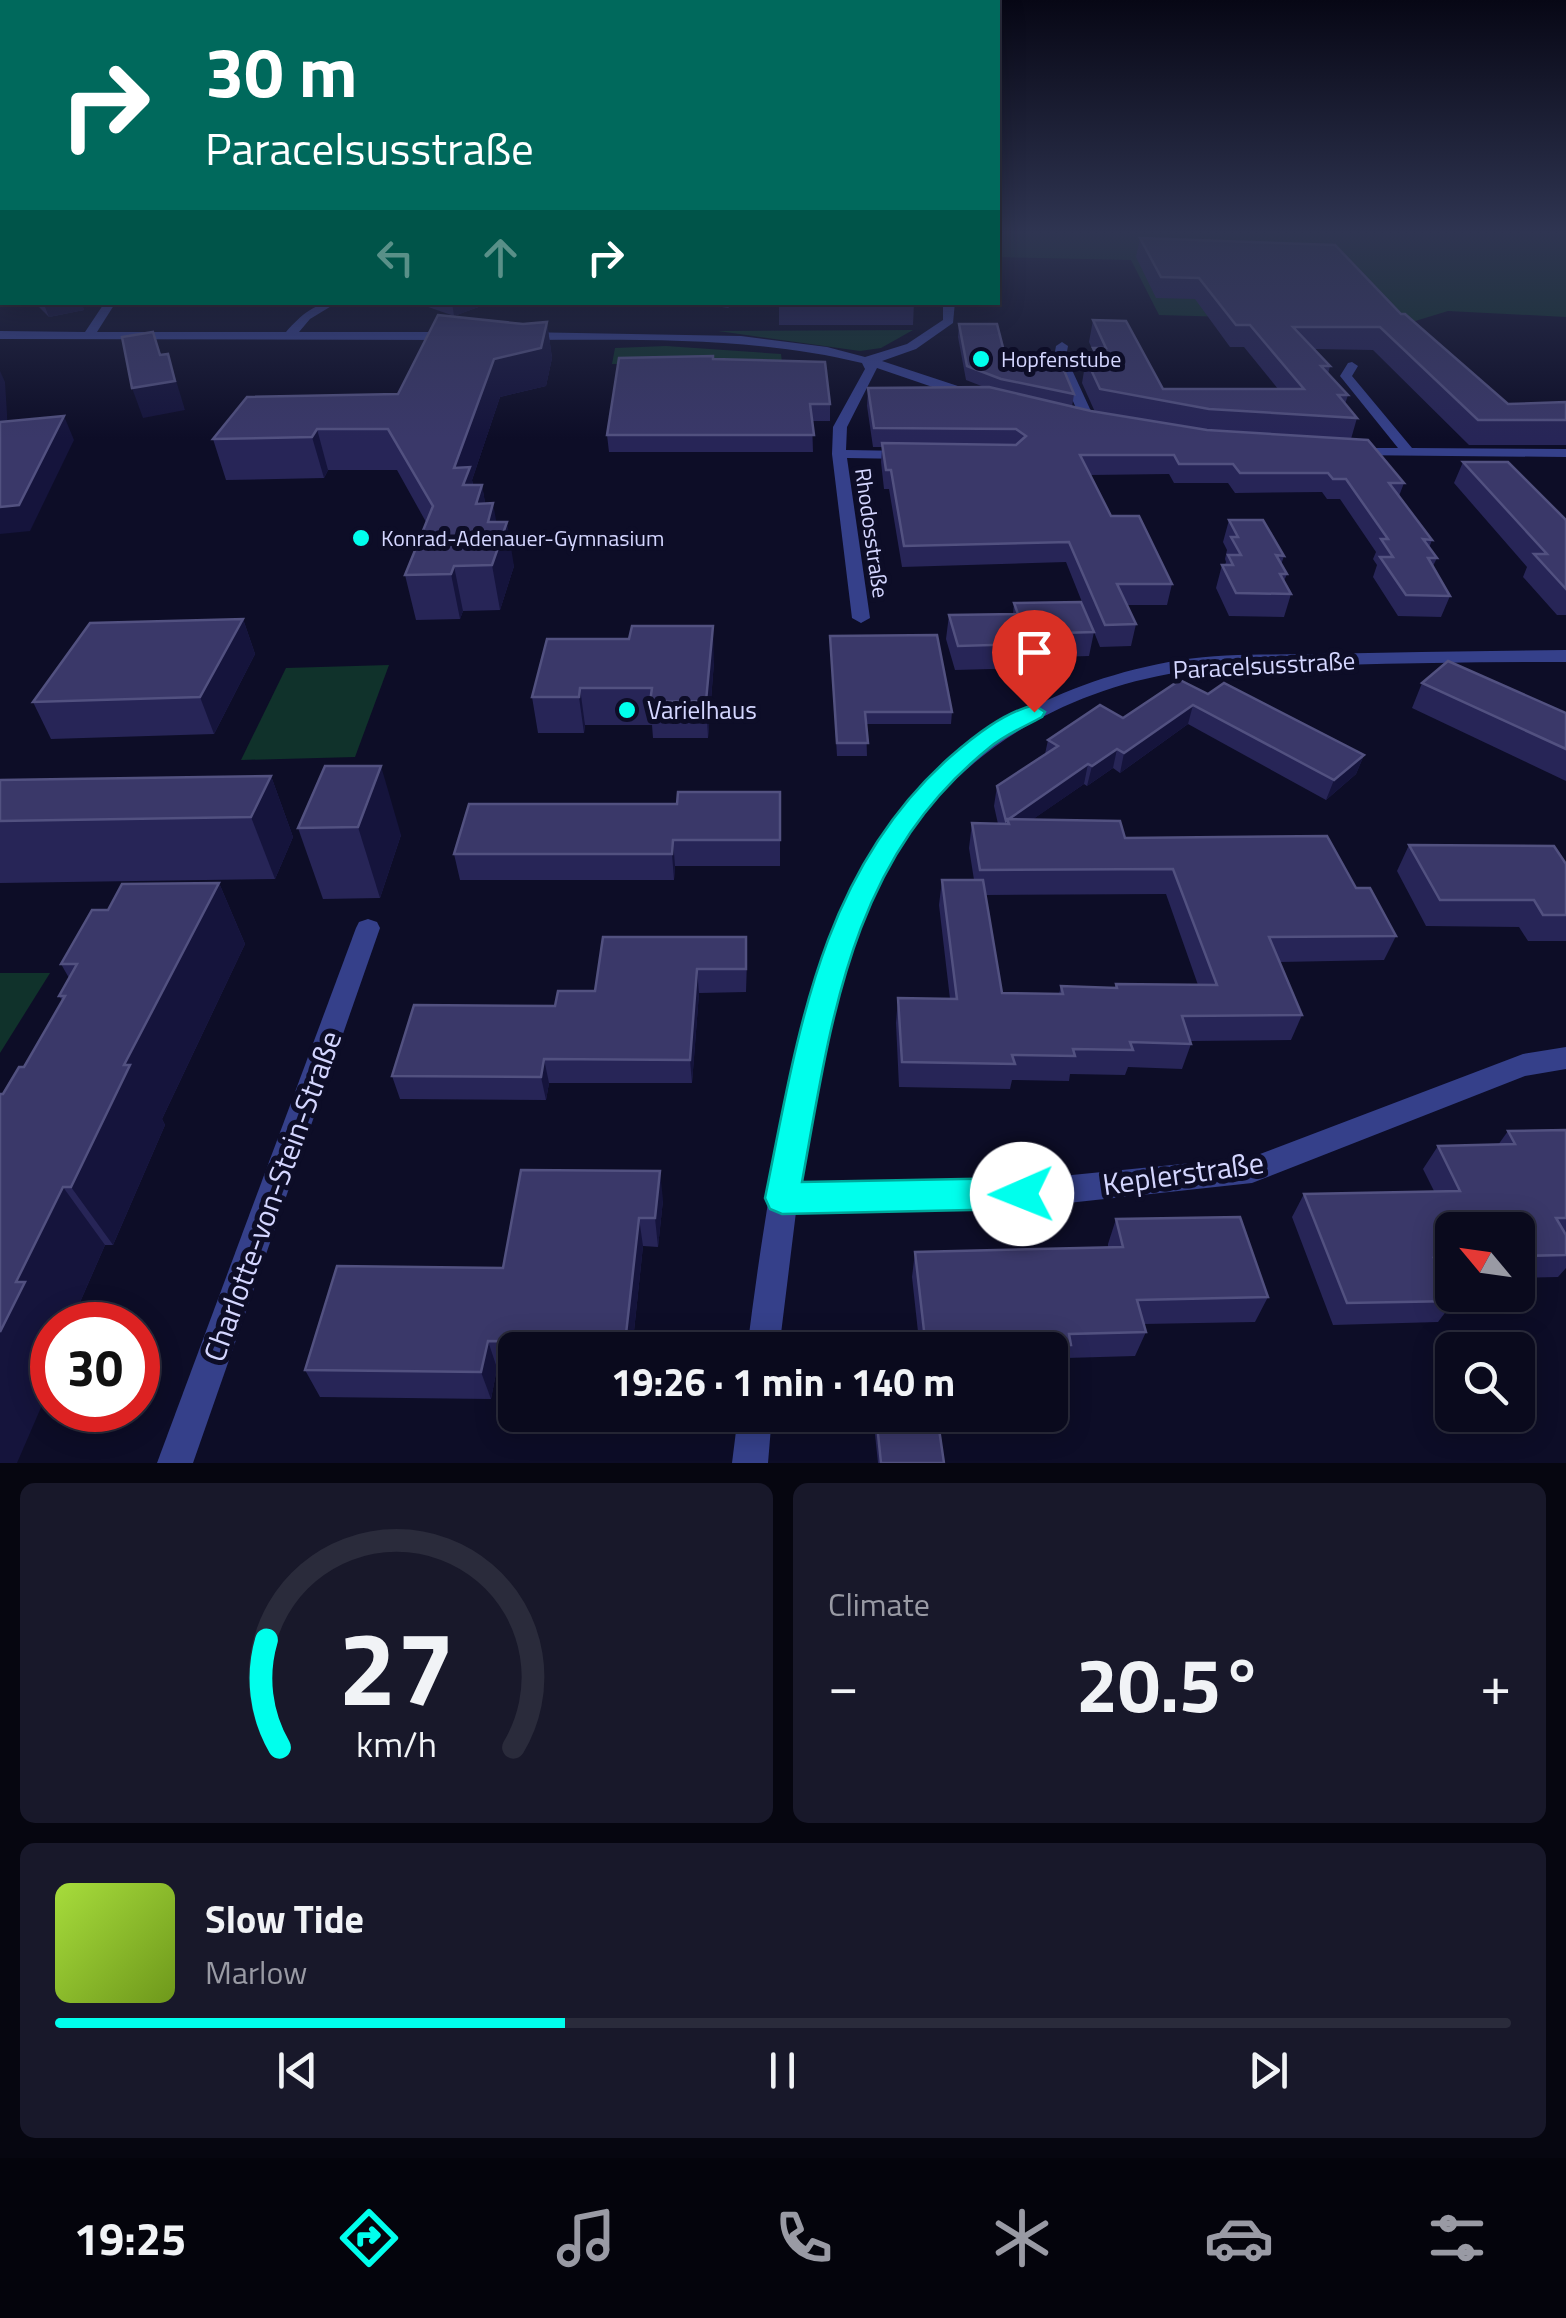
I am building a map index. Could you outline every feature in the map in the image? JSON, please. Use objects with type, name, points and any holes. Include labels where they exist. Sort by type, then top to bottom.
[{"type":"street","points":[[89,335],[109,305]]},
{"type":"street","points":[[290,335],[306,317],[328,305]]},
{"type":"street","points":[[867,360],[888,358],[936,333],[949,321],[949,305]]},
{"type":"street","points":[[0,334],[476,336]]},
{"type":"street","points":[[508,336],[668,336],[742,341],[867,360],[979,397]]},
{"type":"street","points":[[1062,346],[1060,358],[1089,422]]},
{"type":"street","name":"Rhodosstraße","points":[[861,618],[839,454],[840,427],[871,369],[867,360]]},
{"type":"street","points":[[1352,366],[1346,376],[1409,453]]},
{"type":"street","points":[[1070,418],[1108,426]]},
{"type":"street","points":[[1336,452],[1566,452]]},
{"type":"street","name":"Rhodosstraße","points":[[839,454],[916,455]]},
{"type":"street","name":"Paracelsusstraße","points":[[764,1332],[782,1198],[820,1006],[840,938],[877,860],[917,806],[983,740],[1034,712],[1109,684],[1178,666],[1566,656]]},
{"type":"street","name":"Charlotte-von-Stein-Straße","points":[[175,1463],[368,928]]},
{"type":"street","name":"Keplerstraße","points":[[782,1198],[1022,1194],[1252,1170],[1523,1065],[1566,1058]]},
{"type":"street","points":[[750,1463],[753,1432]]},
{"type":"green space","points":[[1153,302],[1566,302],[1566,317],[1448,311],[1412,322],[1159,315]]},
{"type":"green space","points":[[913,330],[881,348],[860,351],[718,331]]},
{"type":"green space","points":[[666,346],[781,354],[782,362],[612,364],[615,348]]},
{"type":"green space","points":[[389,665],[355,757],[241,760],[286,668]]},
{"type":"green space","points":[[0,973],[50,973],[0,1053]]},
{"type":"building","points":[[1218,302],[1390,302],[1508,404],[1566,402],[1566,420],[1478,420],[1380,327],[1293,327],[1330,366],[1321,366],[1348,395],[1338,395],[1357,418],[1209,409],[1100,389],[1086,359],[1099,360],[1093,348],[1106,348],[1093,320],[1126,321],[1163,389],[1304,389],[1250,325],[1236,325]]},
{"type":"building","points":[[438,315],[523,324],[547,322],[541,348],[494,359],[454,468],[470,467],[463,485],[482,485],[476,504],[493,503],[488,522],[507,522],[492,565],[454,566],[451,574],[405,575],[433,506],[388,429],[317,429],[312,437],[213,439],[247,397],[398,394]]},
{"type":"building","points":[[959,324],[997,324],[1008,367],[1063,368],[1074,394],[1001,379],[967,366]]},
{"type":"building","points":[[153,332],[160,355],[168,354],[175,381],[132,388],[122,337]]},
{"type":"building","points":[[713,356],[825,362],[830,404],[810,404],[814,435],[607,435],[619,358]]},
{"type":"building","points":[[989,387],[1091,411],[1207,430],[1368,440],[1404,483],[1389,483],[1432,540],[1423,539],[1437,558],[1428,558],[1450,596],[1406,595],[1380,557],[1393,557],[1381,539],[1388,539],[1346,479],[1333,479],[1328,473],[1240,473],[1233,464],[1179,464],[1174,455],[1080,455],[1111,516],[1139,516],[1172,584],[1117,584],[1136,624],[1105,625],[1069,542],[904,546],[891,470],[886,470],[882,443],[1016,445],[1026,436],[1016,429],[874,428],[868,388]]},
{"type":"building","points":[[64,416],[19,505],[0,507],[0,422]]},
{"type":"building","points":[[1463,462],[1508,462],[1566,520],[1566,589],[1534,554],[1547,554]]},
{"type":"building","points":[[1229,520],[1263,520],[1284,556],[1276,555],[1287,574],[1280,574],[1291,594],[1236,593],[1222,565],[1233,565],[1228,555],[1241,555],[1231,537],[1238,537]]},
{"type":"building","points":[[1081,602],[1094,632],[1025,634],[1028,644],[958,646],[949,615],[1018,614],[1014,603]]},
{"type":"building","points":[[243,619],[200,697],[33,702],[90,623]]},
{"type":"building","points":[[632,626],[713,626],[706,701],[650,702],[652,688],[580,688],[579,697],[532,697],[547,639],[629,639]]},
{"type":"building","points":[[937,635],[952,712],[865,712],[868,743],[837,743],[830,636]]},
{"type":"building","points":[[1448,661],[1566,713],[1566,749],[1422,683]]},
{"type":"building","points":[[1180,680],[1208,694],[1224,683],[1364,755],[1334,780],[1193,705],[1124,753],[1117,749],[1092,766],[1088,764],[1006,821],[997,786],[1058,746],[1048,740],[1100,705],[1123,718]]},
{"type":"building","points":[[325,766],[381,766],[358,827],[298,828]]},
{"type":"building","points":[[271,776],[251,817],[0,821],[0,780]]},
{"type":"building","points":[[678,792],[780,792],[780,840],[673,840],[672,854],[454,854],[469,804],[677,804]]},
{"type":"building","points":[[1007,819],[1120,821],[1125,838],[1327,836],[1356,888],[1370,888],[1396,936],[1269,937],[1302,1015],[1182,1016],[1191,1044],[1130,1042],[1133,1050],[1073,1049],[1075,1056],[1012,1055],[1015,1064],[902,1062],[898,998],[957,999],[942,880],[983,880],[1002,993],[1063,994],[1061,986],[1217,985],[1173,869],[980,870],[972,823],[1009,824]]},
{"type":"building","points":[[1409,845],[1554,846],[1566,864],[1566,915],[1543,915],[1534,900],[1440,900]]},
{"type":"building","points":[[219,883],[124,1065],[130,1065],[71,1187],[63,1187],[16,1282],[25,1282],[0,1332],[0,1094],[19,1067],[24,1067],[65,996],[59,996],[77,964],[61,964],[92,910],[108,910],[122,884]]},
{"type":"building","points":[[603,937],[746,937],[746,969],[697,969],[690,1060],[544,1059],[541,1077],[392,1076],[414,1005],[555,1006],[558,991],[595,991]]},
{"type":"building","points":[[1566,1130],[1566,1218],[1556,1218],[1566,1235],[1566,1255],[1535,1256],[1535,1212],[1435,1212],[1435,1301],[1347,1303],[1304,1194],[1460,1191],[1438,1146],[1515,1144],[1508,1131]]},
{"type":"building","points":[[521,1170],[660,1171],[655,1218],[639,1218],[626,1332],[498,1332],[498,1341],[488,1341],[481,1372],[305,1370],[337,1266],[503,1268]]},
{"type":"building","points":[[1240,1217],[1268,1297],[1137,1300],[1146,1332],[1069,1334],[1071,1345],[1068,1332],[924,1332],[915,1252],[1123,1247],[1116,1219]]},
{"type":"building","points":[[878,1432],[939,1432],[944,1463],[881,1463]]},
{"type":"place","name":"Hopfenstube","points":[[981,359]]},
{"type":"place","name":"Konrad-Adenauer-Gymnasium","points":[[361,538]]},
{"type":"place","name":"Varielhaus","points":[[627,710]]},
{"type":"route","points":[[1022,1194],[782,1198],[820,1006],[840,938],[877,860],[924,796],[949,771],[983,740],[1034,712]]}]
